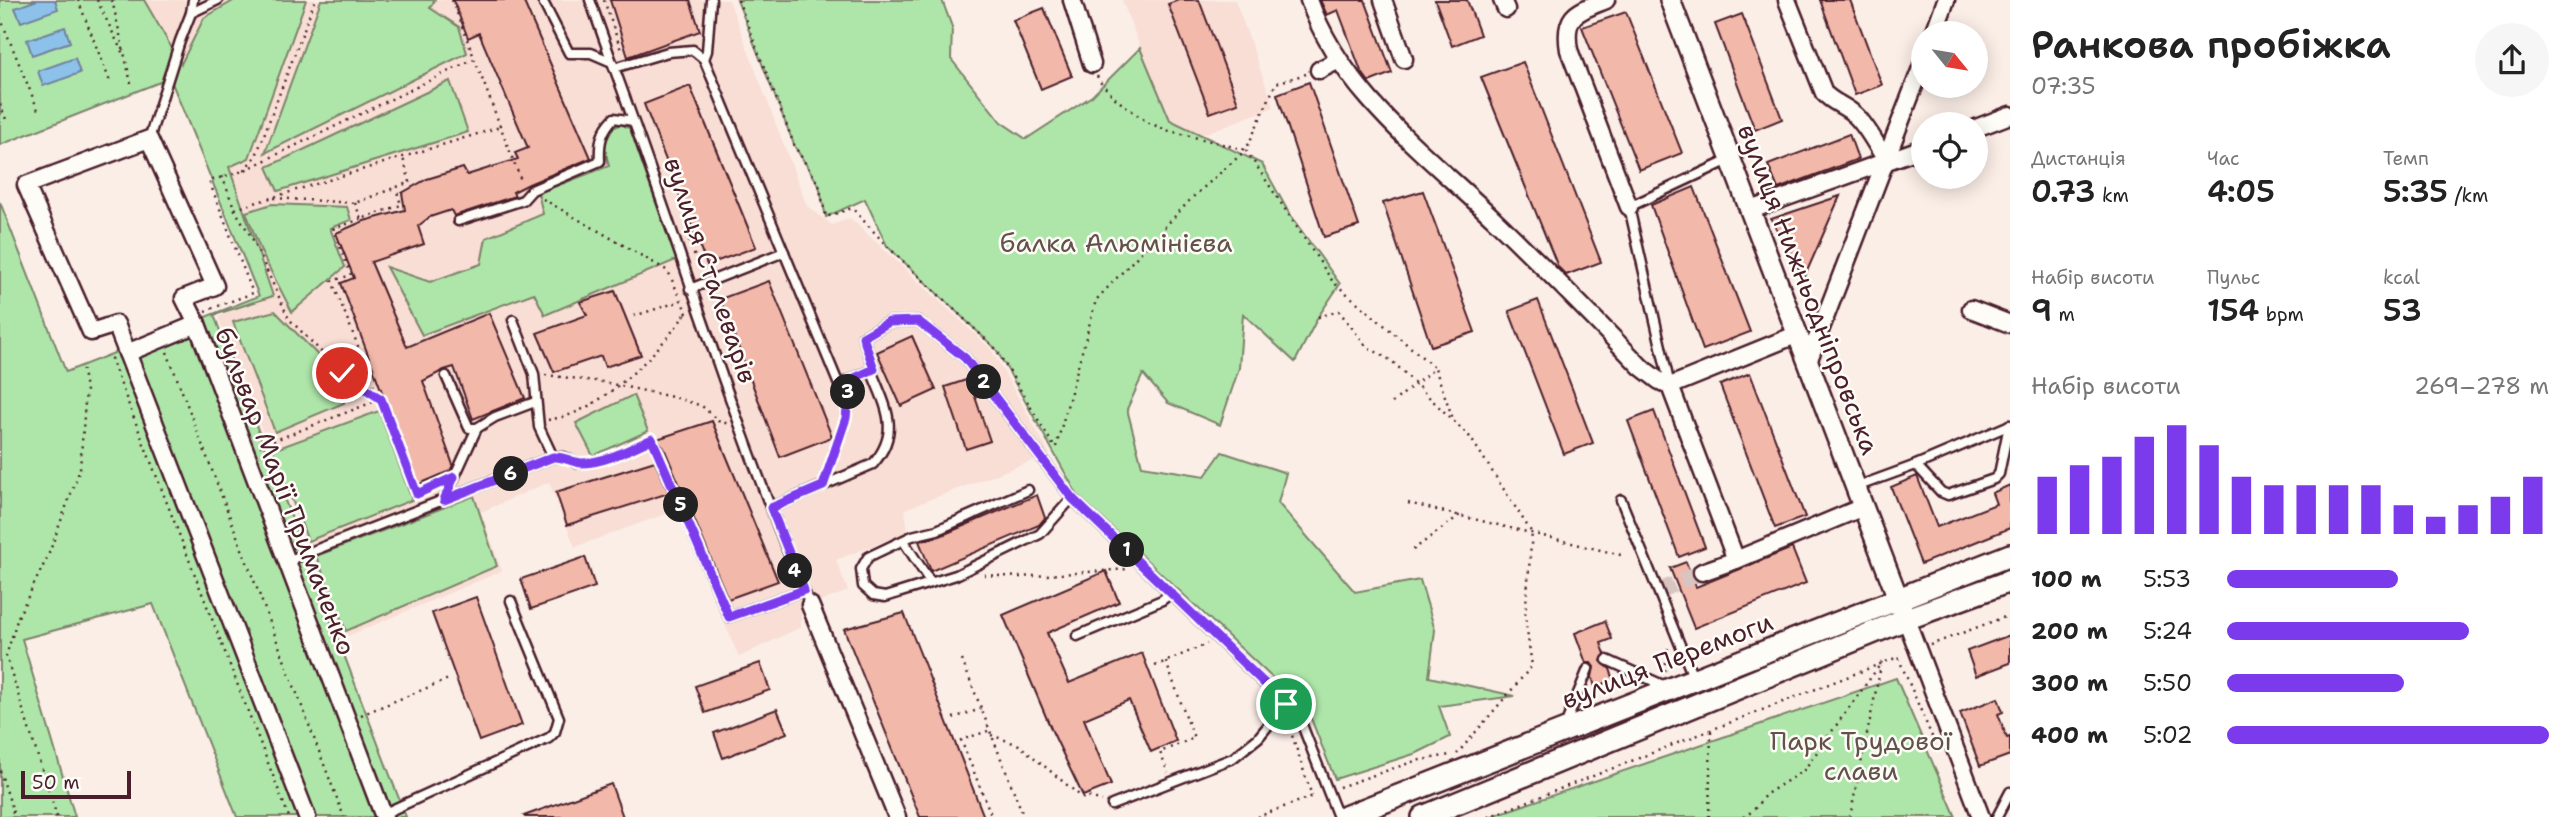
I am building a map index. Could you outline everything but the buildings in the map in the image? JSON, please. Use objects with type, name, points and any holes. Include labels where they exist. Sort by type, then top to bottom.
[{"type":"main road","name":"вулиця Перемоги","points":[[1345,817],[1449,778],[1667,684],[1694,679],[2010,555]]},
{"type":"main road","name":"вулиця Перемоги","points":[[1423,817],[1461,810],[1906,619],[2010,581]]},
{"type":"main road","points":[[1449,778],[1461,810]]},
{"type":"street","points":[[1072,0],[1092,64]]},
{"type":"street","points":[[1309,0],[1315,17],[1339,60],[1371,101],[1617,343],[1650,374],[1670,386],[1736,560]]},
{"type":"street","points":[[1383,0],[1405,60]]},
{"type":"street","points":[[1606,0],[1576,13],[1567,35],[1569,50],[1629,207]]},
{"type":"street","name":"вулиця Нижньодніпровська","points":[[1670,0],[1906,619]]},
{"type":"street","points":[[1787,0],[1824,93],[1831,101],[1850,110],[1859,118],[1887,161]]},
{"type":"street","points":[[1939,21],[1947,0]]},
{"type":"street","points":[[1319,70],[1339,60]]},
{"type":"street","points":[[1808,362],[1911,96]]},
{"type":"street","points":[[1988,123],[2010,115]]},
{"type":"street","points":[[197,324],[184,298],[215,286],[149,139],[26,185],[91,332],[116,324],[307,817]]},
{"type":"street","points":[[1751,209],[1911,152]]},
{"type":"street","points":[[1971,309],[2010,324]]},
{"type":"street","name":"бульвар Марії Примаченко","points":[[127,353],[197,324],[383,815]]},
{"type":"street","points":[[1670,386],[1798,334]]},
{"type":"street","points":[[1702,572],[1863,507]]},
{"type":"street","name":"вулиця Сталеварів","points":[[807,598],[897,817]]},
{"type":"street","points":[[1906,619],[1981,817]]},
{"type":"lane","points":[[149,139],[193,0]]},
{"type":"lane","points":[[191,13],[218,0]]},
{"type":"lane","points":[[542,0],[569,53],[591,53],[613,65],[668,52],[692,50],[704,59],[839,385],[874,369],[863,337],[889,322],[918,321],[965,358],[1072,498],[1299,717],[1338,817]]},
{"type":"lane","name":"вулиця Сталеварів","points":[[590,0],[690,289],[807,598]]},
{"type":"lane","points":[[704,59],[707,51],[710,0]]},
{"type":"lane","points":[[458,221],[523,200],[532,190],[600,161],[599,144],[605,127],[614,118],[632,121]]},
{"type":"lane","points":[[1670,386],[1629,207],[1732,159]]},
{"type":"lane","points":[[690,289],[784,252]]},
{"type":"lane","points":[[513,320],[534,374],[538,423],[553,457]]},
{"type":"lane","points":[[771,508],[873,464],[882,454],[889,437],[890,423],[884,397],[871,370]]},
{"type":"lane","points":[[446,376],[469,428],[477,428],[495,417],[535,402]]},
{"type":"lane","points":[[1856,487],[2010,425]]},
{"type":"lane","points":[[1916,465],[1941,492],[1948,495],[1994,479],[2001,468],[2010,425]]},
{"type":"lane","points":[[444,500],[477,428]]},
{"type":"lane","points":[[658,451],[729,617],[807,598]]},
{"type":"lane","points":[[287,561],[553,457],[563,457],[577,463]]},
{"type":"lane","points":[[1028,490],[937,530],[912,536],[865,559],[861,574],[863,586],[873,595],[885,597],[965,570],[1040,534],[1072,498]]},
{"type":"lane","points":[[1621,499],[1694,679]]},
{"type":"lane","points":[[904,542],[931,583]]},
{"type":"lane","points":[[1077,636],[1163,600],[1171,593]]},
{"type":"lane","points":[[383,815],[549,738],[555,732],[559,718],[511,601]]},
{"type":"lane","points":[[1607,660],[1667,684]]},
{"type":"lane","points":[[1563,730],[1588,669]]},
{"type":"lane","points":[[1112,805],[1233,758],[1258,738],[1286,704]]},
{"type":"lane","points":[[1997,817],[2010,792]]},
{"type":"path","points":[[78,0],[111,84]]},
{"type":"path","points":[[97,0],[125,58]]},
{"type":"path","points":[[112,0],[131,83]]},
{"type":"path","points":[[243,171],[256,156],[315,0]]},
{"type":"path","points":[[235,209],[500,127],[452,0]]},
{"type":"path","points":[[738,0],[795,147],[818,185],[826,218],[852,208],[887,246],[996,349],[1055,448],[1096,300],[1193,197],[1246,150],[1276,83],[1319,70]]},
{"type":"path","points":[[0,16],[38,110]]},
{"type":"path","points":[[210,309],[253,293],[209,181],[243,171],[474,59]]},
{"type":"path","points":[[1092,64],[1100,82],[1116,99],[1147,122],[1166,130],[1246,150],[1333,282],[1435,368],[1454,422]]},
{"type":"path","points":[[0,104],[7,122]]},
{"type":"path","points":[[271,198],[355,204],[410,182],[402,157]]},
{"type":"path","points":[[222,176],[235,209],[252,237],[289,319],[342,373],[381,399]]},
{"type":"path","points":[[396,187],[401,205],[333,229],[351,275],[332,281],[417,494],[454,477]]},
{"type":"path","points":[[355,204],[361,219]]},
{"type":"path","points":[[624,246],[668,271],[690,322]]},
{"type":"path","points":[[634,316],[681,302]]},
{"type":"path","points":[[1318,317],[1339,311],[1366,346],[1392,361],[1470,437],[1532,533],[1525,617],[1532,666],[1457,754]]},
{"type":"path","points":[[538,423],[575,413],[617,384],[659,348],[686,313]]},
{"type":"path","points":[[162,339],[344,817]]},
{"type":"path","points":[[127,353],[111,359],[289,817]]},
{"type":"path","points":[[6,656],[18,618],[48,556],[80,469],[86,389],[82,366]]},
{"type":"path","points":[[1392,403],[1435,368]]},
{"type":"path","points":[[534,374],[653,391],[702,406],[718,421],[732,425]]},
{"type":"path","points":[[823,486],[846,418],[850,380]]},
{"type":"path","points":[[245,451],[381,399]]},
{"type":"path","points":[[577,463],[609,457],[652,439],[658,451]]},
{"type":"path","points":[[1408,503],[1621,555]]},
{"type":"path","points":[[1413,550],[1460,515]]},
{"type":"path","points":[[965,570],[990,576],[1020,577],[1131,569]]},
{"type":"path","points":[[1924,647],[2010,615]]},
{"type":"path","points":[[1667,684],[1671,622]]},
{"type":"path","points":[[1155,666],[1207,644]]},
{"type":"path","points":[[0,650],[6,656],[57,817]]},
{"type":"path","points":[[1488,817],[1898,657],[1940,755]]},
{"type":"path","points":[[962,660],[1024,817]]},
{"type":"path","points":[[1166,662],[1194,738],[1160,752],[1171,782]]},
{"type":"path","points":[[1743,817],[1753,811],[1765,795],[1804,770],[1882,662]]},
{"type":"path","points":[[1850,817],[1882,662]]},
{"type":"path","points":[[361,715],[450,678]]},
{"type":"path","points":[[953,718],[981,709]]},
{"type":"path","points":[[1709,817],[1711,730]]},
{"type":"path","points":[[990,731],[961,740],[992,817]]},
{"type":"path","points":[[992,735],[1019,745],[1084,799],[1090,797],[1112,805]]},
{"type":"path","points":[[0,771],[13,811],[12,817]]},
{"type":"shaded area","points":[[137,0],[729,0],[807,206],[832,225],[850,218],[991,349],[1050,454],[905,509],[908,532],[836,560],[848,591],[801,609],[801,627],[739,657],[676,510],[575,547],[549,482],[481,512],[502,571],[343,638],[218,317],[259,296]]},
{"type":"shaded area","points":[[1122,0],[1235,0],[1274,107],[1177,144]]},
{"type":"green space","points":[[0,0],[144,0],[181,64],[204,18],[235,0],[306,0],[249,158],[229,167],[273,296],[214,315],[406,817],[237,817],[153,604],[22,639],[75,817],[0,817],[0,202],[66,372],[259,296],[170,78],[0,145]]},
{"type":"green space","points":[[321,0],[435,0],[430,8],[459,27],[467,53],[265,153]]},
{"type":"green space","name":"балка Алюмінієва","points":[[737,0],[942,0],[952,27],[951,59],[1001,122],[1026,139],[1092,96],[1140,48],[1170,120],[1262,164],[1290,215],[1340,284],[1318,317],[1295,362],[1243,314],[1239,368],[1220,425],[1168,403],[1143,374],[1127,409],[1142,466],[1205,476],[1222,452],[1286,473],[1278,503],[1355,592],[1420,580],[1435,630],[1429,677],[1515,696],[1439,706],[1450,737],[1417,753],[1335,779],[1308,711],[1078,496],[996,349],[887,246],[865,199],[826,217],[819,185],[795,147]]},
{"type":"green space","points":[[450,81],[468,132],[278,191],[267,167]]},
{"type":"green space","points":[[621,124],[630,129],[676,260],[545,315],[534,293],[422,335],[386,267],[430,282],[481,264],[486,238],[543,214],[538,193],[609,166],[604,145],[613,128]]},
{"type":"green space","points":[[272,204],[347,207],[351,220],[330,228],[345,267],[292,312],[262,254],[246,212]]},
{"type":"green space","points":[[275,311],[340,378],[344,403],[275,432],[233,322]]},
{"type":"green space","points":[[633,395],[648,431],[593,456],[576,423]]},
{"type":"green space","points":[[379,411],[412,500],[308,541],[273,450]]},
{"type":"green space","points":[[474,496],[497,566],[346,631],[316,556]]},
{"type":"green space","name":"Парк Трудової слави","points":[[1896,678],[1956,817],[1489,817]]},
{"type":"water","points":[[37,0],[55,0],[58,9],[21,22],[15,8]]},
{"type":"water","points":[[65,27],[70,42],[32,55],[27,40]]},
{"type":"water","points":[[75,58],[80,73],[43,86],[38,71]]},
{"type":"tunnel","points":[[1659,591],[1702,572]]},
{"type":"route","points":[[342,373],[381,399],[417,494],[454,477],[444,500],[553,457],[585,463],[609,457],[652,439],[729,617],[804,590],[771,508],[823,486],[846,418],[850,380],[874,369],[863,337],[889,322],[918,321],[965,358],[1072,498],[1286,704]]}]
